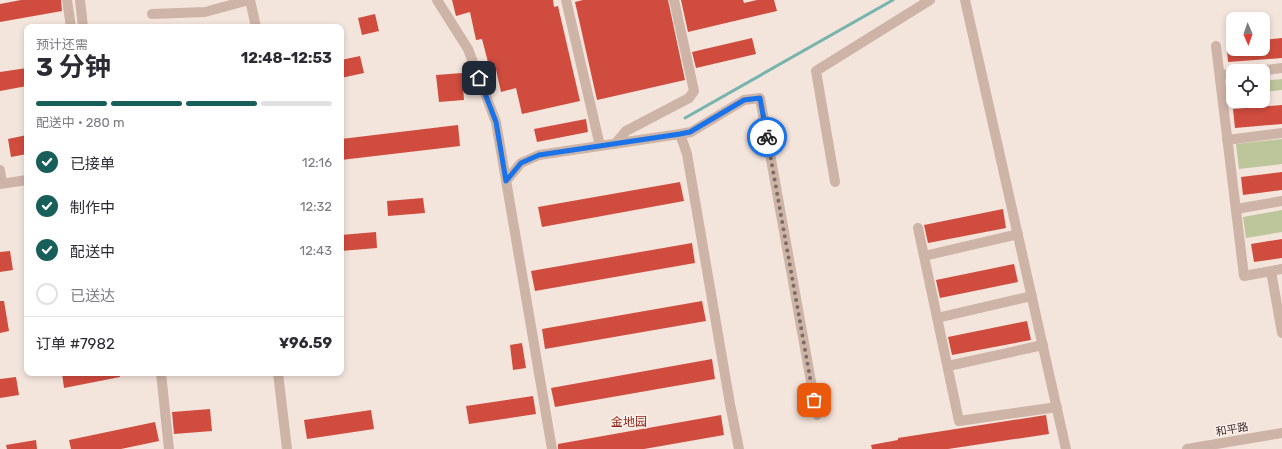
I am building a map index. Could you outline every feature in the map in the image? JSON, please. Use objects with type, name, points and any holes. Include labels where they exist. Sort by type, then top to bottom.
[{"type":"street","points":[[67,0],[71,24]]},
{"type":"street","points":[[80,0],[83,24]]},
{"type":"street","points":[[152,14],[205,12],[249,0],[255,24]]},
{"type":"street","points":[[437,0],[468,49],[496,122],[552,449]]},
{"type":"street","points":[[566,0],[600,146]]},
{"type":"street","points":[[615,144],[626,131],[690,98],[694,91],[674,0]]},
{"type":"street","points":[[835,182],[816,71],[930,0]]},
{"type":"street","points":[[965,0],[1066,449]]},
{"type":"street","points":[[1216,46],[1244,276],[1282,269]]},
{"type":"street","points":[[1270,70],[1282,68]]},
{"type":"street","points":[[1220,75],[1226,75]]},
{"type":"street","points":[[506,181],[521,163],[539,155],[690,132],[744,100],[760,98],[817,415]]},
{"type":"street","points":[[1228,140],[1282,133]]},
{"type":"street","points":[[680,134],[687,154],[728,396],[739,449]]},
{"type":"street","points":[[0,170],[1,184],[24,180]]},
{"type":"street","points":[[1236,209],[1282,201]]},
{"type":"street","points":[[918,228],[960,421],[1057,407]]},
{"type":"street","points":[[924,256],[1018,234]]},
{"type":"street","points":[[1271,271],[1282,332]]},
{"type":"street","points":[[937,318],[1032,296]]},
{"type":"street","points":[[948,366],[1043,345]]},
{"type":"street","points":[[161,376],[169,449]]},
{"type":"street","points":[[278,376],[287,449]]},
{"type":"street","name":"和平路","points":[[1187,449],[1282,433]]},
{"type":"green space","points":[[1282,79],[1282,90],[1270,91],[1270,80]]},
{"type":"green space","points":[[1282,139],[1282,164],[1239,169],[1236,144]]},
{"type":"green space","points":[[1282,210],[1282,232],[1246,238],[1243,217]]},
{"type":"building","points":[[21,0],[61,0],[62,11],[0,22],[0,4]]},
{"type":"building","points":[[452,0],[553,0],[554,7],[558,6],[580,101],[522,114],[516,88],[501,92],[495,65],[489,66],[482,39],[476,40],[470,12],[456,16]]},
{"type":"building","points":[[583,0],[668,0],[685,80],[597,100],[575,2]]},
{"type":"building","points":[[681,0],[743,0],[744,3],[757,0],[774,0],[777,11],[688,32]]},
{"type":"building","points":[[375,14],[379,31],[362,35],[358,18]]},
{"type":"building","points":[[752,38],[756,54],[696,68],[692,52]]},
{"type":"building","points":[[1282,38],[1282,58],[1228,62],[1228,56],[1270,56],[1270,39]]},
{"type":"building","points":[[360,56],[364,73],[344,77],[344,59]]},
{"type":"building","points":[[24,68],[24,87],[0,91],[0,72]]},
{"type":"building","points":[[462,73],[464,100],[439,102],[436,75]]},
{"type":"building","points":[[1282,105],[1282,124],[1235,128],[1233,109],[1270,108],[1270,106]]},
{"type":"building","points":[[586,119],[588,132],[537,142],[534,129]]},
{"type":"building","points":[[458,125],[460,146],[344,160],[344,139]]},
{"type":"building","points":[[24,136],[24,155],[11,157],[8,139]]},
{"type":"building","points":[[1282,172],[1282,190],[1243,195],[1241,177]]},
{"type":"building","points":[[680,182],[684,201],[542,227],[538,207]]},
{"type":"building","points":[[423,198],[425,213],[388,216],[387,201]]},
{"type":"building","points":[[1003,209],[1006,228],[928,243],[924,225]]},
{"type":"building","points":[[376,232],[377,248],[344,251],[344,235]]},
{"type":"building","points":[[1282,239],[1282,258],[1254,262],[1251,244]]},
{"type":"building","points":[[692,243],[695,263],[535,291],[531,271]]},
{"type":"building","points":[[10,251],[13,270],[0,272],[0,252]]},
{"type":"building","points":[[1014,264],[1018,282],[940,298],[936,280]]},
{"type":"building","points":[[0,301],[4,301],[9,331],[0,333]]},
{"type":"building","points":[[702,301],[706,321],[545,349],[542,329]]},
{"type":"building","points":[[1027,321],[1031,340],[952,355],[948,337]]},
{"type":"building","points":[[522,343],[526,368],[513,370],[510,345]]},
{"type":"building","points":[[712,359],[715,379],[555,407],[551,388]]},
{"type":"building","points":[[62,376],[120,376],[120,377],[64,388]]},
{"type":"building","points":[[16,377],[19,395],[0,398],[0,379]]},
{"type":"building","points":[[533,396],[536,414],[469,424],[466,406]]},
{"type":"building","points":[[210,409],[212,431],[174,434],[172,412]]},
{"type":"building","points":[[371,410],[374,429],[307,439],[304,420]]},
{"type":"building","points":[[721,415],[724,435],[644,449],[558,449],[558,444]]},
{"type":"building","points":[[1046,415],[1049,434],[948,449],[872,449],[871,445],[898,440],[898,438]]},
{"type":"building","points":[[155,422],[159,441],[121,449],[71,449],[69,440]]},
{"type":"building","points":[[36,440],[37,449],[7,449],[6,445]]},
{"type":"waterway","points":[[685,118],[893,0]]},
{"type":"way so far","points":[[767,137],[814,400]]},
{"type":"district","name":"金地园","points":[[629,422]]},
{"type":"route","points":[[479,78],[496,122],[506,181],[521,163],[539,155],[690,132],[744,100],[760,98],[767,137]]}]
